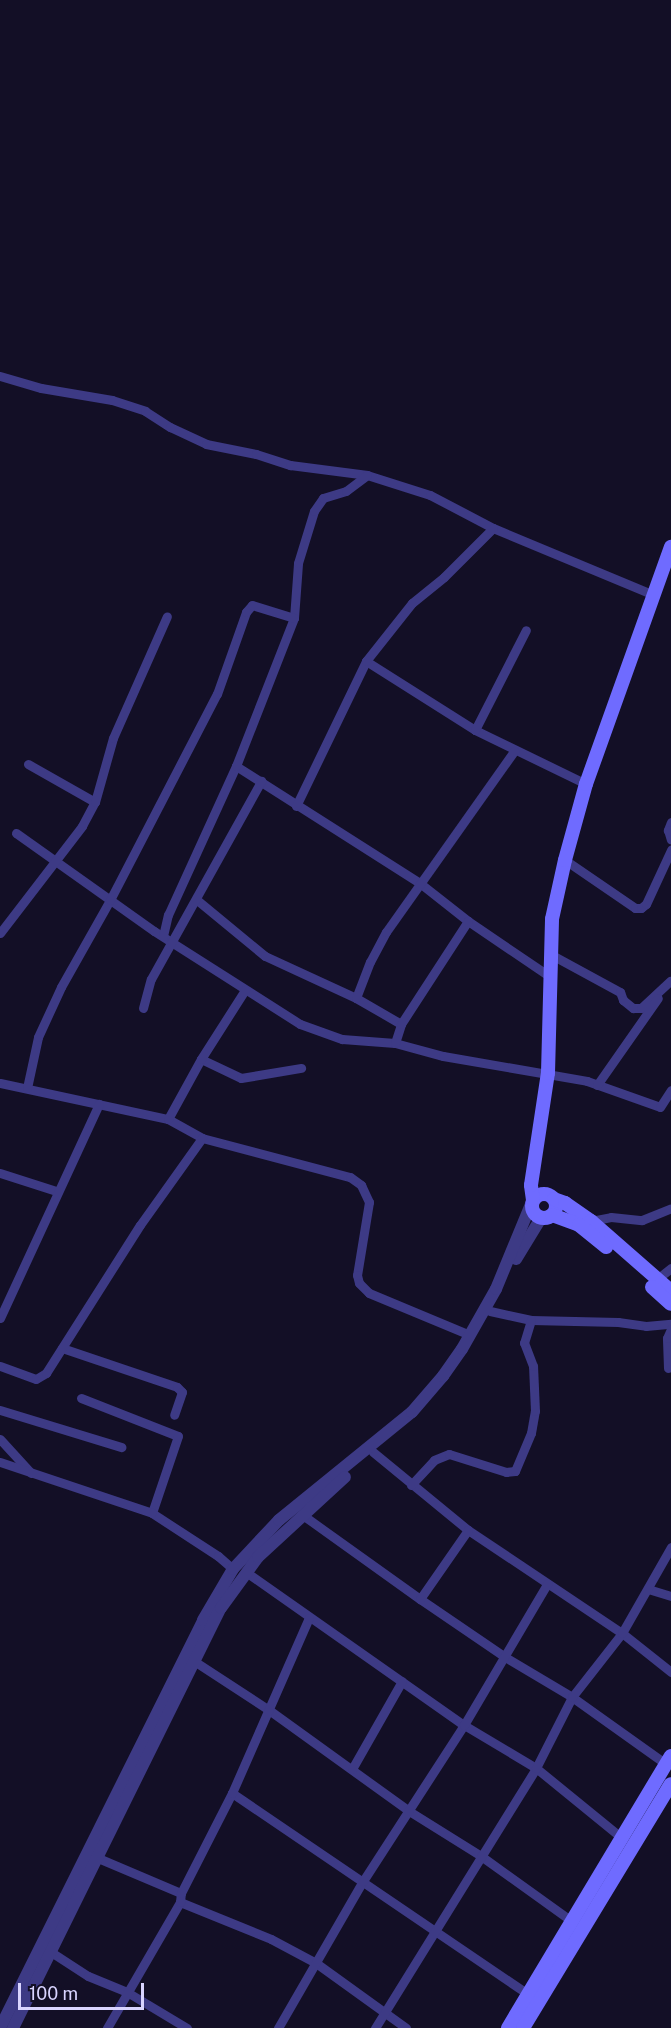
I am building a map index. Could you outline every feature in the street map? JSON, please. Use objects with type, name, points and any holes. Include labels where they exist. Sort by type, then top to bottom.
[{"type":"main road","points":[[547,1216],[556,1209],[541,1199],[531,1185],[548,1073],[552,919],[565,860],[586,784],[671,547]]},
{"type":"main road","points":[[541,1199],[534,1213],[579,1225],[671,1304]]},
{"type":"main road","points":[[541,1199],[565,1203],[591,1221],[671,1291]]},
{"type":"main road","points":[[508,2028],[669,1760]]},
{"type":"main road","points":[[523,2028],[671,1784]]},
{"type":"street","points":[[0,376],[41,388],[112,400],[145,411],[170,427],[206,444],[255,454],[290,465],[367,476],[430,495],[493,528],[654,595]]},
{"type":"street","points":[[163,936],[168,915],[236,766],[294,618],[298,563],[314,511],[322,498],[346,491],[367,476]]},
{"type":"street","points":[[296,806],[326,749],[366,661],[412,603],[444,577],[493,528]]},
{"type":"street","points":[[27,1088],[38,1037],[61,987],[110,900],[217,694],[248,609],[252,605],[294,618]]},
{"type":"street","points":[[0,933],[82,826],[95,802],[113,738],[167,615]]},
{"type":"street","points":[[475,730],[525,630]]},
{"type":"street","points":[[366,661],[475,730],[514,751],[586,784]]},
{"type":"street","points":[[356,998],[370,962],[386,932],[514,751]]},
{"type":"street","points":[[28,764],[95,802]]},
{"type":"street","points":[[236,766],[421,884],[468,921],[549,976]]},
{"type":"street","points":[[143,1008],[151,979],[197,900],[261,781]]},
{"type":"street","points":[[671,822],[668,830],[671,840]]},
{"type":"street","points":[[16,833],[173,943],[300,1024],[342,1039],[395,1042],[443,1056],[548,1073],[597,1085],[660,1107],[671,1090]]},
{"type":"street","points":[[565,860],[635,908],[641,908],[646,904],[671,850]]},
{"type":"street","points":[[197,900],[265,956],[356,998],[401,1024]]},
{"type":"street","points":[[395,1042],[401,1024],[468,921]]},
{"type":"street","points":[[550,954],[620,992],[623,1000],[633,1008],[641,1008],[670,981]]},
{"type":"street","points":[[597,1085],[670,981]]},
{"type":"street","points":[[168,1119],[201,1059],[245,990]]},
{"type":"street","points":[[201,1059],[241,1078],[301,1068]]},
{"type":"street","points":[[0,1083],[168,1119],[202,1138],[355,1180],[366,1192],[369,1202],[357,1275],[359,1283],[369,1293],[470,1335]]},
{"type":"street","points":[[0,1318],[56,1191],[99,1104]]},
{"type":"street","points":[[0,1366],[36,1379],[41,1378],[140,1225],[202,1138]]},
{"type":"street","points":[[0,1173],[56,1191]]},
{"type":"street","points":[[0,2028],[203,1620],[233,1569],[271,1528],[412,1412],[443,1376],[470,1335],[541,1199]]},
{"type":"street","points":[[591,1221],[611,1217],[642,1220],[671,1208]]},
{"type":"street","points":[[13,2028],[221,1608],[264,1551],[373,1452],[415,1419],[455,1371],[490,1311],[514,1263],[547,1216]]},
{"type":"street","points":[[657,1279],[671,1268]]},
{"type":"street","points":[[490,1311],[531,1320],[618,1322],[646,1326],[671,1324]]},
{"type":"street","points":[[411,1485],[434,1460],[449,1455],[506,1472],[515,1471],[531,1433],[535,1411],[533,1366],[524,1343],[531,1320]]},
{"type":"street","points":[[668,1368],[668,1338],[671,1329]]},
{"type":"street","points":[[62,1348],[177,1387],[182,1392],[174,1415]]},
{"type":"street","points":[[81,1398],[180,1437],[152,1514]]},
{"type":"street","points":[[0,1410],[121,1447]]},
{"type":"street","points":[[0,1439],[34,1476]]},
{"type":"street","points":[[373,1452],[468,1530],[622,1633],[671,1672]]},
{"type":"street","points":[[0,1462],[34,1476],[152,1514],[218,1556],[233,1569]]},
{"type":"street","points":[[304,1516],[506,1657],[669,1760]]},
{"type":"street","points":[[420,1599],[468,1530]]},
{"type":"street","points":[[375,2028],[384,2010],[437,1931],[536,1768],[572,1697],[622,1633],[671,1547]]},
{"type":"street","points":[[246,1572],[464,1725],[536,1768],[623,1839]]},
{"type":"street","points":[[278,2028],[363,1881],[464,1725],[547,1584]]},
{"type":"street","points":[[648,1589],[671,1596]]},
{"type":"street","points":[[107,2028],[180,1898],[232,1793],[309,1618]]},
{"type":"street","points":[[194,1661],[269,1710],[409,1811],[481,1856],[573,1922]]},
{"type":"street","points":[[352,1769],[402,1681]]},
{"type":"street","points":[[232,1793],[529,1995]]},
{"type":"street","points":[[98,1858],[271,1939],[316,1963],[406,2028]]},
{"type":"street","points":[[51,1952],[88,1976],[127,1992],[187,2028]]}]
